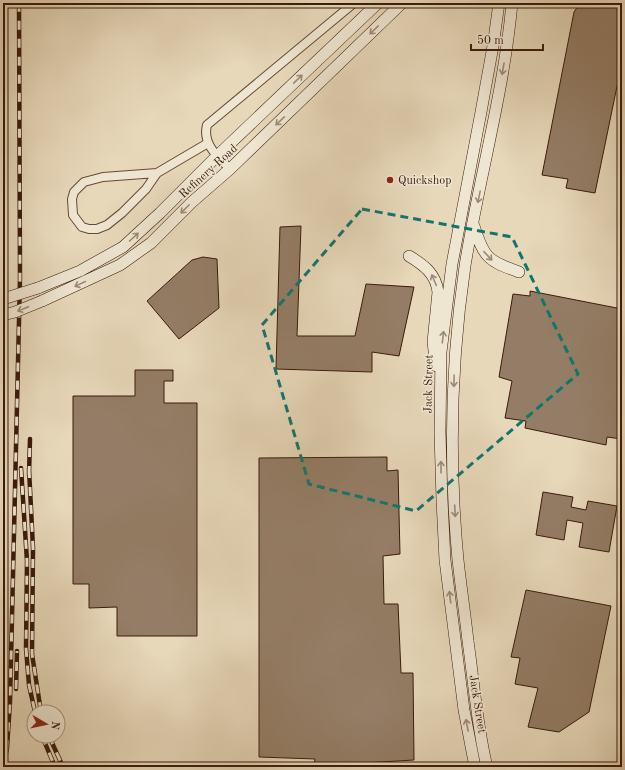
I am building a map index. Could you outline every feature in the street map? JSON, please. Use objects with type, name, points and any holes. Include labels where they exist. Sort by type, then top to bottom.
[{"type":"main road","name":"Refinery Road","points":[[3,299],[38,288],[80,271],[123,247],[378,3]]},
{"type":"main road","name":"Refinery Road","points":[[3,315],[42,302],[120,265],[151,242],[192,202],[230,169],[402,3]]},
{"type":"main road","name":"Jack Street","points":[[487,765],[477,709],[458,560],[453,432],[455,354],[465,266],[496,112],[512,3]]},
{"type":"main road","name":"Jack Street","points":[[475,765],[464,710],[445,560],[442,500],[440,388],[441,352],[452,264],[493,46],[498,5]]},
{"type":"main road","points":[[473,224],[480,246],[487,256],[497,264],[519,272]]},
{"type":"main road","points":[[112,253],[120,265]]},
{"type":"main road","points":[[410,256],[427,268],[434,278],[437,286],[438,292],[433,342],[440,388]]},
{"type":"street","points":[[230,169],[217,156],[208,143],[205,133],[207,125],[354,3]]},
{"type":"street","points":[[157,173],[103,178],[84,182],[74,192],[72,199],[73,215],[82,227],[97,229],[107,225],[122,213],[146,189],[157,173],[208,143]]},
{"type":"highlighted area","points":[[362,209],[512,237],[578,374],[416,511],[309,484],[262,325]]},
{"type":"building","points":[[580,3],[622,3],[622,62],[595,193],[566,188],[568,179],[542,175],[574,12]]},
{"type":"building","points":[[301,226],[297,336],[355,336],[366,284],[414,287],[399,356],[372,352],[372,372],[276,369],[280,227]]},
{"type":"building","points":[[203,257],[217,259],[219,308],[179,339],[147,301],[192,260]]},
{"type":"building","points":[[530,291],[622,309],[622,439],[607,437],[606,445],[525,428],[526,421],[505,418],[512,381],[499,377],[513,294],[530,296]]},
{"type":"building","points":[[135,370],[173,370],[173,381],[164,381],[164,403],[197,403],[197,636],[117,636],[117,607],[89,608],[89,584],[73,584],[73,396],[135,396]]},
{"type":"building","points":[[387,457],[387,471],[398,470],[400,554],[383,556],[384,604],[398,604],[401,673],[413,673],[414,760],[314,766],[315,759],[259,757],[259,458]]},
{"type":"building","points":[[543,492],[573,497],[571,507],[586,510],[588,501],[617,506],[609,552],[579,547],[583,523],[567,520],[564,540],[536,535]]},
{"type":"building","points":[[526,590],[611,606],[589,712],[559,732],[528,727],[538,688],[515,684],[520,658],[511,657]]},
{"type":"railway","points":[[3,767],[7,748],[10,702],[20,278],[19,3]]},
{"type":"railway","points":[[29,475],[30,439]]},
{"type":"railway","points":[[21,468],[27,561],[26,648],[29,685],[33,704]]},
{"type":"railway","points":[[29,469],[33,548],[32,654],[40,704]]},
{"type":"railway","points":[[16,689],[17,651]]},
{"type":"railway","points":[[45,744],[55,767]]},
{"type":"railway","points":[[53,744],[63,767]]},
{"type":"place","name":"Quickshop","points":[[390,180]]}]
